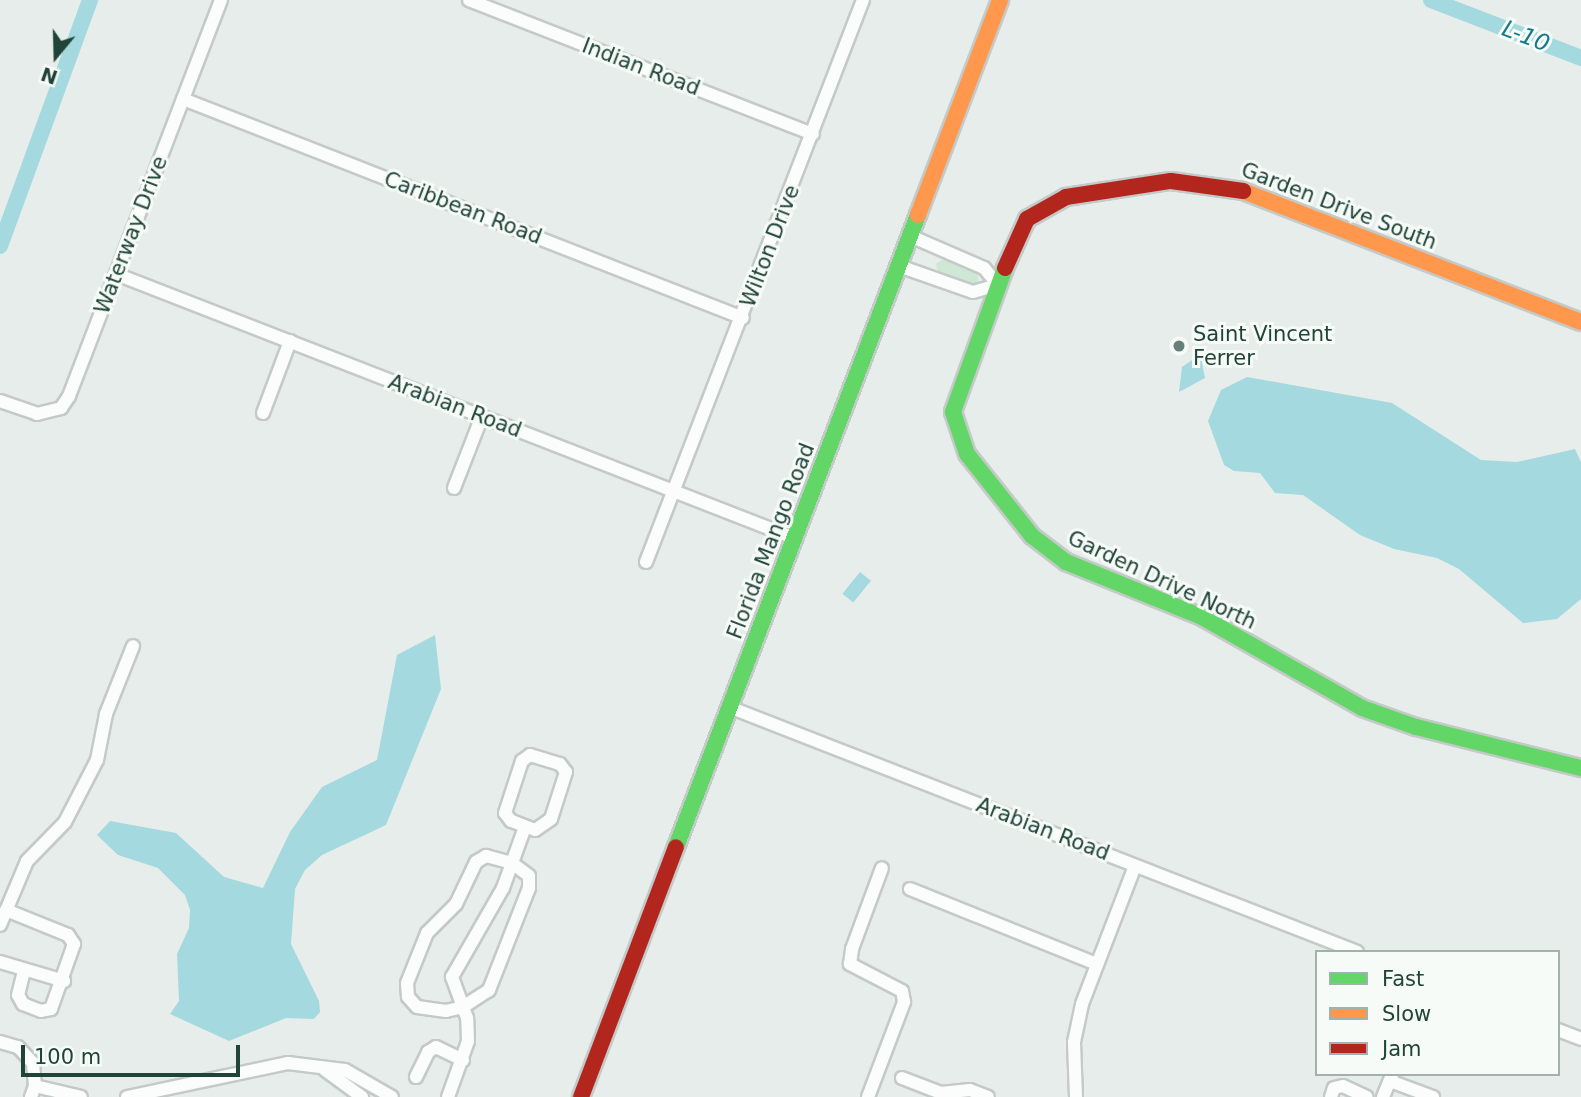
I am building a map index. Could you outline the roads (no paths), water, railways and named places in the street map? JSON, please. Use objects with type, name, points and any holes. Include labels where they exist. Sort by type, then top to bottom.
[{"type":"street","name":"Waterway Drive","points":[[0,401],[37,414],[61,408],[116,274],[220,0]]},
{"type":"street","name":"Indian Road","points":[[469,0],[813,134]]},
{"type":"street","name":"Wilton Drive","points":[[646,562],[743,318],[863,0]]},
{"type":"street","name":"Florida Mango Road","points":[[580,1097],[1000,0]]},
{"type":"street","name":"Caribbean Road","points":[[183,99],[743,318]]},
{"type":"street","name":"Garden Drive South","points":[[998,285],[1021,228],[1045,205],[1066,197],[1195,181],[1242,190],[1581,322]]},
{"type":"street","points":[[899,266],[973,292],[998,285],[984,268],[910,236]]},
{"type":"street","name":"Arabian Road","points":[[116,274],[794,538]]},
{"type":"street","name":"Garden Drive North","points":[[998,285],[958,390],[954,423],[967,454],[1048,550],[1075,566],[1202,617],[1362,708],[1416,727],[1581,768]]},
{"type":"street","points":[[262,413],[290,341]]},
{"type":"street","points":[[454,488],[482,416]]},
{"type":"street","points":[[0,925],[27,861],[65,822],[97,760],[106,714],[133,646]]},
{"type":"street","name":"Arabian Road","points":[[729,707],[1352,950]]},
{"type":"street","points":[[541,755],[560,764],[565,782],[545,827],[525,827],[511,821],[506,802],[522,761],[541,755]]},
{"type":"street","points":[[448,1097],[463,1060],[468,1029],[463,1007],[453,988],[456,967],[487,919],[525,827]]},
{"type":"street","points":[[485,856],[512,863],[529,876],[529,888],[489,990],[463,1007],[437,1011],[417,1007],[408,998],[407,984],[427,933],[456,904],[476,862],[485,856]]},
{"type":"street","points":[[1076,1097],[1076,1029],[1097,964],[1135,866]]},
{"type":"street","points":[[867,1097],[904,1002],[901,991],[850,964],[852,949],[882,868]]},
{"type":"street","points":[[910,889],[1097,964]]},
{"type":"street","points":[[6,910],[68,935],[74,954],[51,1009],[41,1011],[23,1004],[18,995],[24,971]]},
{"type":"street","points":[[0,962],[64,981]]},
{"type":"street","points":[[1560,1031],[1581,1039]]},
{"type":"street","points":[[0,1042],[27,1054],[36,1074],[33,1092],[81,1097]]},
{"type":"street","points":[[416,1077],[428,1052],[436,1047],[463,1060]]},
{"type":"street","points":[[127,1097],[288,1063],[345,1070],[392,1097]]},
{"type":"street","points":[[322,1068],[362,1097]]},
{"type":"street","points":[[902,1078],[941,1093],[970,1090],[988,1097]]},
{"type":"street","points":[[1383,1097],[1391,1078],[1433,1097]]},
{"type":"street","points":[[1331,1097],[1334,1088],[1343,1086],[1367,1097]]},
{"type":"water","points":[[1195,358],[1201,358],[1205,378],[1179,392],[1182,367]]},
{"type":"water","points":[[1247,377],[1392,403],[1481,460],[1517,462],[1575,449],[1581,462],[1581,599],[1557,619],[1523,623],[1459,569],[1437,558],[1394,549],[1360,535],[1303,495],[1275,493],[1260,473],[1234,471],[1224,465],[1208,421],[1221,390]]},
{"type":"water","points":[[860,572],[871,581],[853,603],[842,594]]},
{"type":"water","points":[[435,635],[441,689],[386,825],[322,855],[305,870],[295,889],[291,944],[319,1001],[320,1012],[314,1019],[286,1018],[229,1041],[170,1014],[179,1001],[177,954],[189,928],[190,910],[185,895],[158,868],[118,855],[97,835],[110,821],[176,833],[224,877],[263,888],[290,832],[322,787],[377,760],[397,655]]},
{"type":"waterway","points":[[0,246],[90,0]]},
{"type":"waterway","name":"L-10","points":[[1431,0],[1581,58]]},
{"type":"place","name":"Saint Vincent Ferrer","points":[[1179,346]]}]
